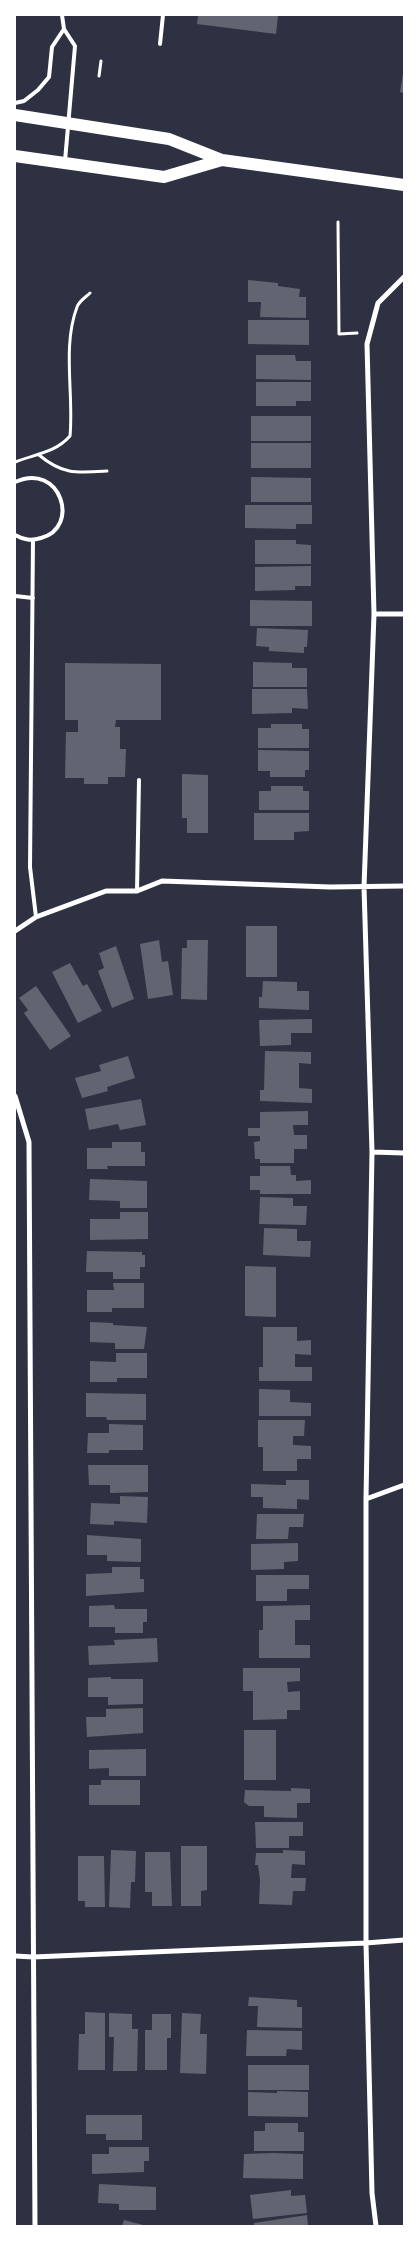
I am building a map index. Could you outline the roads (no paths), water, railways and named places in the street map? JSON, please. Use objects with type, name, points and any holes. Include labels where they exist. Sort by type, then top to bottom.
[{"type":"main road","points":[[15,115],[169,139],[222,160],[404,185]]},
{"type":"main road","points":[[15,156],[164,177],[222,160]]},
{"type":"street","points":[[376,2226],[372,2192],[366,1943],[366,1499],[372,1152],[364,886],[374,614],[367,344],[378,303],[404,277]]},
{"type":"street","points":[[374,614],[404,614]]},
{"type":"street","points":[[15,931],[36,917],[106,892],[137,891],[162,881],[404,886]]},
{"type":"street","points":[[15,1096],[29,1142],[35,2226]]},
{"type":"street","points":[[372,1152],[404,1153]]},
{"type":"street","points":[[366,1499],[404,1485]]},
{"type":"street","points":[[15,1956],[33,1957],[404,1940]]},
{"type":"lane","points":[[62,15],[64,29],[75,46],[64,163]]},
{"type":"lane","points":[[160,44],[163,15]]},
{"type":"lane","points":[[15,103],[24,101],[38,90],[49,77],[52,47],[64,29]]},
{"type":"lane","points":[[15,482],[24,478],[36,478],[47,481],[56,489],[62,499],[63,510],[61,521],[54,531],[45,538],[22,539],[15,535]]},
{"type":"lane","points":[[33,540],[30,867],[36,917]]},
{"type":"lane","points":[[15,596],[33,598]]},
{"type":"lane","points":[[137,891],[139,780]]}]
